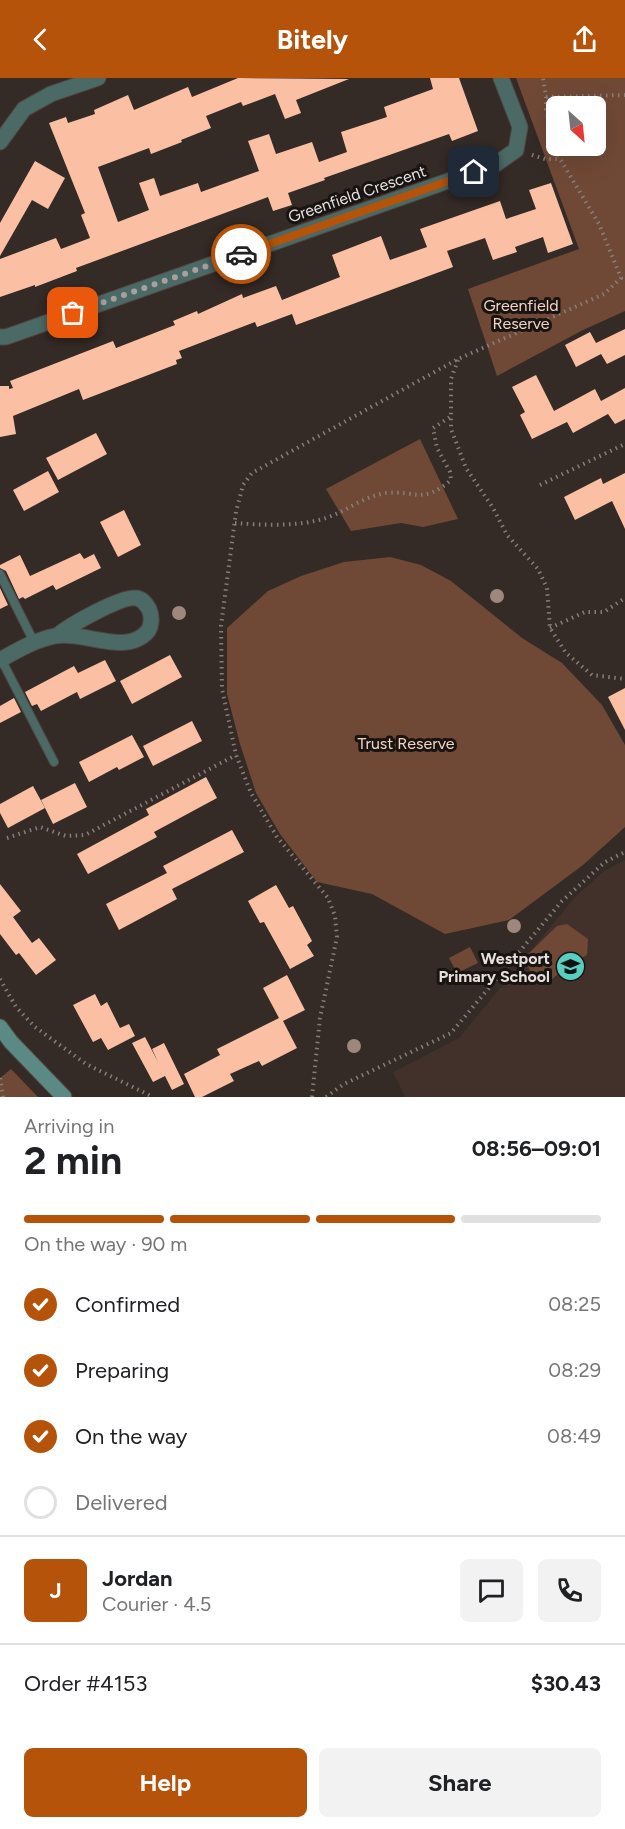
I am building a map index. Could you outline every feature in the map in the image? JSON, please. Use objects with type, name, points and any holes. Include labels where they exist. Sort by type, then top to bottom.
[{"type":"street","points":[[0,142],[24,109],[51,94],[98,78]]},
{"type":"street","points":[[501,78],[520,127],[516,150]]},
{"type":"street","name":"Greenfield Crescent","points":[[0,336],[6,337],[496,164],[516,150]]},
{"type":"street","points":[[1,659],[34,642],[58,635],[69,626],[124,599],[137,598],[145,602],[151,613],[151,627],[144,636],[132,641],[116,642],[58,635]]},
{"type":"street","points":[[0,1027],[11,1042],[64,1097]]},
{"type":"lane","points":[[0,574],[34,642]]},
{"type":"lane","points":[[1,659],[54,762]]},
{"type":"path","points":[[543,78],[546,97]]},
{"type":"path","points":[[586,96],[625,95]]},
{"type":"path","points":[[516,150],[545,159],[560,159]]},
{"type":"path","points":[[312,1097],[320,1018],[337,937],[335,916],[328,898],[277,837],[251,793],[236,755],[222,689],[221,626],[235,523],[243,485],[252,473],[458,359],[604,294],[623,276],[599,224],[559,156]]},
{"type":"path","points":[[458,359],[451,379],[451,429],[466,468],[493,508],[507,535],[538,569],[547,588],[550,628],[566,653],[592,675],[625,679]]},
{"type":"path","points":[[235,523],[272,526],[326,518],[364,500],[387,493],[423,496],[442,487],[451,480],[450,472],[437,448],[433,428],[451,416]]},
{"type":"path","points":[[540,485],[625,444]]},
{"type":"path","points":[[550,628],[585,612],[604,612],[625,598]]},
{"type":"path","points":[[7,838],[40,827],[66,836],[85,835],[236,755]]},
{"type":"path","points":[[326,1097],[344,1084],[451,1033],[562,901],[605,862],[625,852]]},
{"type":"path","points":[[0,979],[16,1007],[35,1027],[86,1064],[153,1097]]},
{"type":"path","points":[[0,1078],[3,1097]]},
{"type":"shaded area","name":"Westport Primary School","points":[[625,860],[625,1097],[405,1097],[393,1072],[459,1038],[575,897],[604,871]]},
{"type":"green space","name":"Greenfield Reserve","points":[[516,78],[625,78],[625,311],[583,330],[497,376],[468,289],[579,249]]},
{"type":"green space","points":[[420,439],[458,519],[423,527],[401,523],[351,531],[326,489]]},
{"type":"green space","name":"Trust Reserve","points":[[390,557],[421,565],[451,581],[522,638],[562,663],[602,705],[625,745],[625,827],[583,865],[509,920],[445,934],[372,894],[317,882],[280,834],[256,793],[227,694],[227,628],[268,591],[301,576],[344,562]]},
{"type":"green space","points":[[567,924],[588,939],[587,955],[568,965],[550,981],[530,971],[525,957],[557,926]]},
{"type":"green space","points":[[470,947],[478,963],[457,973],[449,958]]},
{"type":"green space","points":[[11,1069],[38,1097],[0,1097],[0,1078]]},
{"type":"building","points":[[238,78],[349,79],[296,100],[301,113],[285,119],[275,94],[243,106],[241,102],[206,116],[211,128],[181,140],[182,142],[151,154],[149,148],[98,167],[118,222],[149,210],[139,183],[154,178],[160,196],[198,183],[201,192],[259,171],[248,141],[269,134],[276,154],[312,142],[319,162],[347,152],[341,132],[387,117],[384,107],[433,89],[430,78],[459,78],[478,131],[452,141],[449,134],[324,178],[325,180],[288,193],[292,205],[273,211],[268,197],[76,268],[77,271],[35,287],[35,285],[0,297],[0,259],[56,238],[61,249],[90,238],[81,215],[85,213],[49,123],[66,117],[68,123],[95,114],[94,110],[128,95],[134,110],[188,87],[192,97]]},
{"type":"building","points":[[35,161],[65,178],[48,209],[32,200],[0,256],[0,223]]},
{"type":"building","points":[[551,183],[573,244],[548,253],[543,237],[515,247],[517,252],[493,260],[485,238],[447,251],[453,267],[296,325],[292,314],[257,327],[255,322],[179,351],[182,358],[176,360],[177,364],[83,400],[79,389],[13,416],[16,434],[0,437],[0,386],[13,388],[10,381],[113,341],[116,348],[175,325],[173,321],[197,311],[198,314],[242,294],[243,298],[276,286],[282,300],[340,277],[332,255],[381,236],[390,260],[427,247],[420,229],[500,201],[506,219],[536,209],[529,190]]},
{"type":"building","points":[[625,329],[625,355],[607,364],[601,354],[576,367],[565,345],[590,332],[596,343]]},
{"type":"building","points":[[536,375],[554,411],[595,389],[601,401],[625,388],[625,419],[615,424],[608,414],[573,433],[567,422],[532,439],[520,415],[525,412],[512,387]]},
{"type":"building","points":[[96,433],[107,454],[58,480],[46,458]]},
{"type":"building","points":[[48,471],[59,492],[24,511],[13,490]]},
{"type":"building","points":[[625,473],[625,529],[612,501],[575,520],[564,497],[601,478],[603,484]]},
{"type":"building","points":[[124,510],[141,545],[118,557],[100,522]]},
{"type":"building","points":[[80,553],[84,559],[94,554],[101,568],[56,590],[53,585],[25,599],[23,597],[19,599],[6,571],[0,568],[0,565],[20,555],[30,576]]},
{"type":"building","points":[[0,588],[8,605],[0,609]]},
{"type":"building","points":[[170,655],[182,677],[132,704],[120,681]]},
{"type":"building","points":[[105,660],[116,681],[80,699],[77,692],[41,711],[37,704],[32,706],[25,692],[74,666],[78,673]]},
{"type":"building","points":[[625,688],[625,730],[608,697]]},
{"type":"building","points":[[14,698],[21,712],[0,723],[0,706]]},
{"type":"building","points":[[192,721],[202,741],[153,766],[143,746]]},
{"type":"building","points":[[132,735],[144,757],[119,770],[117,767],[89,782],[79,762]]},
{"type":"building","points":[[206,777],[217,798],[154,832],[157,837],[88,874],[77,854],[149,815],[146,809]]},
{"type":"building","points":[[75,783],[87,807],[53,824],[41,800]]},
{"type":"building","points":[[33,786],[45,808],[8,828],[0,813],[0,804]]},
{"type":"building","points":[[232,830],[244,852],[172,889],[177,899],[119,930],[106,904],[167,873],[163,866]]},
{"type":"building","points":[[0,884],[21,911],[13,917],[32,943],[39,938],[56,960],[36,975],[19,953],[16,955],[0,934]]},
{"type":"building","points":[[276,885],[289,908],[293,906],[312,941],[307,945],[314,956],[290,969],[264,922],[260,923],[248,901]]},
{"type":"building","points":[[287,975],[305,1010],[283,1021],[297,1048],[262,1066],[259,1061],[230,1074],[234,1081],[202,1097],[195,1097],[184,1074],[220,1055],[217,1049],[279,1018],[263,988]]},
{"type":"building","points":[[95,994],[101,1006],[107,1002],[120,1028],[129,1024],[135,1036],[108,1050],[101,1038],[93,1042],[73,1005]]},
{"type":"building","points":[[145,1037],[158,1062],[152,1049],[164,1043],[184,1084],[172,1090],[165,1076],[153,1082],[132,1043]]},
{"type":"way so far","points":[[73,313],[241,254]]},
{"type":"place","name":"Westport Primary School","points":[[571,967]]},
{"type":"route","points":[[241,254],[474,172]]}]
